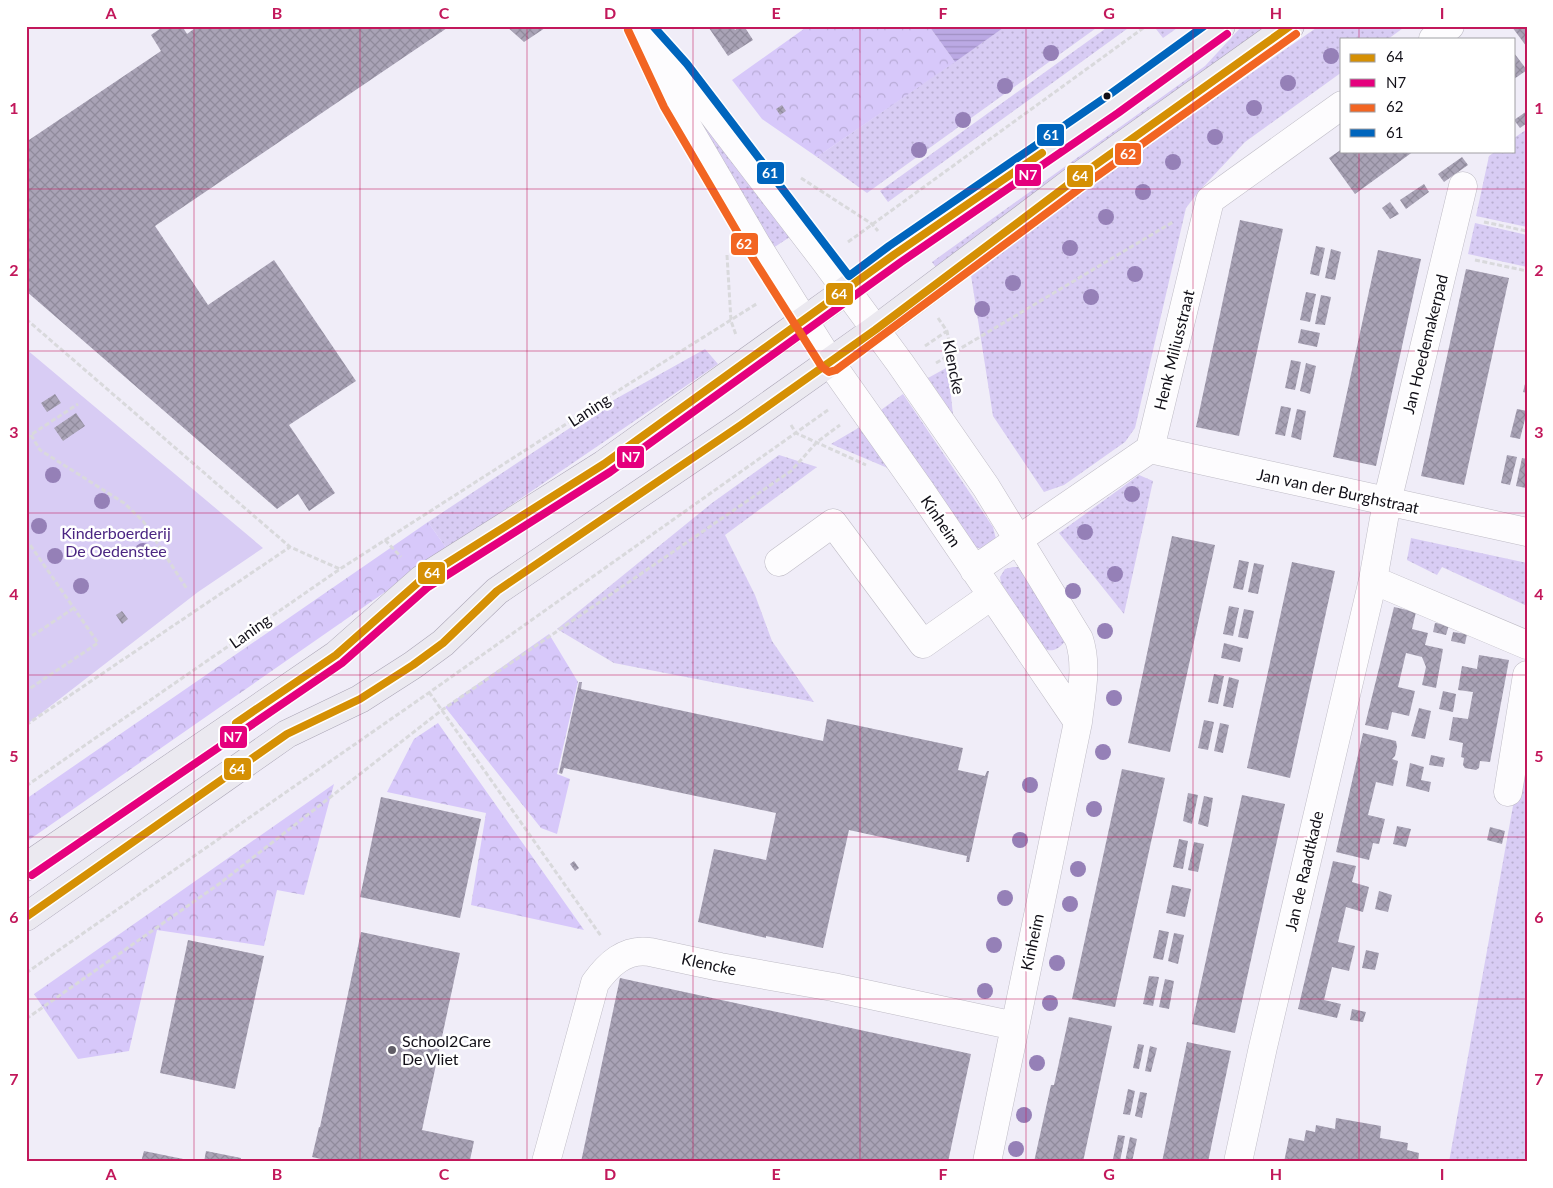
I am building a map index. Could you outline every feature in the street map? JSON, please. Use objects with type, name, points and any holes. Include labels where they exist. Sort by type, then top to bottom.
[{"type":"main road","points":[[26,867],[336,655],[422,579],[604,464],[895,254],[1112,105],[1221,26]]},
{"type":"main road","points":[[26,917],[287,734],[360,699],[413,665],[443,643],[498,591],[774,402],[875,330],[1077,178],[1290,26]]},
{"type":"street","points":[[638,26],[679,70],[826,261],[875,330]]},
{"type":"street","name":"Kinheim","points":[[638,26],[672,102],[830,362],[921,491],[1078,722]]},
{"type":"street","points":[[1434,38],[1450,26]]},
{"type":"street","points":[[1210,200],[1340,106]]},
{"type":"street","name":"Jan Hoedemakerpad","points":[[1387,502],[1463,186]]},
{"type":"street","name":"Henk Miliusstraat","points":[[1150,450],[1210,200]]},
{"type":"street","name":"Kinheim","points":[[875,330],[986,487],[1079,640],[1083,651],[1084,669],[1078,722],[987,1162]]},
{"type":"street","points":[[974,570],[1150,450]]},
{"type":"street","name":"Jan van der Burghstraat","points":[[1150,450],[1527,532]]},
{"type":"street","name":"Jan de Raadtkade","points":[[1238,1162],[1263,1047],[1373,580],[1387,502]]},
{"type":"street","points":[[779,562],[833,523],[923,644],[992,596]]},
{"type":"street","points":[[1373,580],[1527,645]]},
{"type":"street","points":[[1508,792],[1527,675]]},
{"type":"street","name":"Klencke","points":[[546,1162],[594,983],[605,969],[630,953],[642,951],[834,987],[1015,1026]]},
{"type":"path","points":[[826,261],[854,236],[1146,26]]},
{"type":"path","points":[[910,379],[1210,200]]},
{"type":"path","points":[[1456,216],[1527,230]]},
{"type":"path","points":[[727,248],[731,322],[747,360]]},
{"type":"path","points":[[1447,254],[1527,271]]},
{"type":"path","name":"Laning","points":[[26,786],[340,569],[627,385],[731,322],[783,286]]},
{"type":"path","name":"Klencke","points":[[923,294],[947,331],[960,400]]},
{"type":"path","points":[[26,319],[290,547],[340,569]]},
{"type":"path","points":[[774,402],[796,433],[867,466]]},
{"type":"path","points":[[26,438],[78,404]]},
{"type":"path","points":[[26,1019],[219,884],[442,710],[791,471],[817,442],[863,409]]},
{"type":"path","points":[[31,435],[40,450],[124,502],[143,521],[187,589]]},
{"type":"path","points":[[26,539],[98,643],[26,691]]},
{"type":"path","points":[[26,725],[290,547]]},
{"type":"path","points":[[26,640],[74,608]]},
{"type":"path","points":[[430,692],[618,959]]},
{"type":"green space","points":[[808,26],[929,26],[955,62],[817,157],[762,119],[732,80]]},
{"type":"green space","points":[[1006,26],[1099,26],[867,193],[817,157]]},
{"type":"green space","points":[[1109,26],[1131,26],[888,202],[880,191]]},
{"type":"green space","points":[[1160,26],[1180,26],[1163,38],[1156,29]]},
{"type":"green space","points":[[1242,26],[1272,26],[937,269],[932,262],[1205,66]]},
{"type":"green space","points":[[1319,26],[1406,26],[1389,38],[1340,38],[1340,73],[1245,142],[1199,191],[1186,208],[1135,428],[1125,442],[1064,485],[1044,492],[993,416],[970,269]]},
{"type":"green space","points":[[674,85],[796,233],[773,248]]},
{"type":"green space","points":[[1527,129],[1527,227],[1476,216],[1489,156],[1495,152],[1516,152],[1516,137]]},
{"type":"green space","points":[[1475,223],[1527,235],[1527,267],[1468,254]]},
{"type":"green space","name":"Kinderboerderij De Oedenstee","points":[[26,349],[263,548],[198,592],[26,725]]},
{"type":"green space","points":[[705,349],[718,364],[447,549],[428,522],[603,406]]},
{"type":"green space","points":[[948,367],[953,415],[928,378]]},
{"type":"green space","points":[[903,394],[993,527],[996,539],[984,550],[976,547],[968,537],[881,410]]},
{"type":"green space","points":[[860,427],[890,469],[831,444]]},
{"type":"green space","points":[[779,455],[817,467],[725,535],[755,595],[772,641],[814,702],[614,663],[557,629],[712,503]]},
{"type":"green space","points":[[1139,475],[1153,481],[1124,614],[1059,533]]},
{"type":"green space","points":[[428,522],[447,549],[26,842],[26,799]]},
{"type":"green space","points":[[1411,538],[1527,563],[1527,606],[1442,567],[1437,575],[1407,560]]},
{"type":"green space","points":[[1020,567],[1065,641],[1058,648],[1053,650],[1043,649],[1001,583],[1000,577],[1005,569]]},
{"type":"green space","points":[[549,634],[578,682],[557,774],[570,779],[557,834],[541,828],[445,707]]},
{"type":"green space","points":[[438,723],[584,930],[471,905],[486,813],[387,792],[414,739]]},
{"type":"green space","points":[[1527,728],[1527,1162],[1449,1162]]},
{"type":"green space","points":[[334,784],[304,895],[277,890],[264,946],[157,930],[129,1051],[78,1059],[34,994]]},
{"type":"shaded area","points":[[929,26],[1006,26],[955,62]]},
{"type":"building","points":[[164,26],[182,26],[187,34],[198,26],[450,26],[155,226],[208,305],[274,260],[356,381],[289,425],[335,493],[309,511],[298,494],[277,509],[26,291],[26,142],[161,51],[151,35]]},
{"type":"building","points":[[506,26],[548,26],[524,42]]},
{"type":"building","points":[[712,26],[733,26],[735,30],[740,26],[744,26],[753,40],[728,56],[709,28]]},
{"type":"building","points":[[1527,26],[1527,47],[1512,27]]},
{"type":"building","points":[[1516,56],[1527,70],[1516,78]]},
{"type":"building","points":[[782,105],[786,111],[780,115],[776,109]]},
{"type":"building","points":[[1527,111],[1527,123],[1520,128],[1516,123],[1516,119]]},
{"type":"building","points":[[1340,150],[1340,152],[1413,152],[1355,194],[1329,158]]},
{"type":"building","points":[[1462,157],[1468,165],[1444,182],[1438,174]]},
{"type":"building","points":[[1424,184],[1429,192],[1406,209],[1400,200]]},
{"type":"building","points":[[1390,202],[1399,214],[1390,219],[1382,208]]},
{"type":"building","points":[[1240,220],[1283,229],[1239,436],[1196,427]]},
{"type":"building","points":[[1316,246],[1325,248],[1319,276],[1310,274]]},
{"type":"building","points":[[1331,249],[1341,252],[1335,280],[1325,278]]},
{"type":"building","points":[[1378,250],[1421,259],[1376,466],[1333,457]]},
{"type":"building","points":[[1466,269],[1509,278],[1464,485],[1421,476]]},
{"type":"building","points":[[1306,292],[1316,294],[1310,322],[1300,320]]},
{"type":"building","points":[[1321,295],[1331,297],[1325,325],[1315,324]]},
{"type":"building","points":[[1301,329],[1320,333],[1317,347],[1298,343]]},
{"type":"building","points":[[1291,360],[1301,362],[1295,390],[1285,388]]},
{"type":"building","points":[[1306,363],[1316,366],[1310,394],[1300,391]]},
{"type":"building","points":[[1527,380],[1527,393],[1523,392]]},
{"type":"building","points":[[55,394],[61,403],[47,412],[41,403]]},
{"type":"building","points":[[1281,406],[1291,408],[1285,436],[1275,434]]},
{"type":"building","points":[[1297,409],[1306,411],[1301,440],[1291,437]]},
{"type":"building","points":[[1517,409],[1527,411],[1520,439],[1510,437]]},
{"type":"building","points":[[76,413],[85,426],[63,441],[54,428]]},
{"type":"building","points":[[1507,455],[1517,457],[1510,485],[1501,483]]},
{"type":"building","points":[[1522,458],[1527,459],[1526,488],[1516,486]]},
{"type":"building","points":[[1172,536],[1215,545],[1170,752],[1128,743]]},
{"type":"building","points":[[1239,560],[1249,562],[1243,590],[1233,588]]},
{"type":"building","points":[[1292,562],[1335,571],[1290,778],[1247,768]]},
{"type":"building","points":[[1254,563],[1264,565],[1258,594],[1248,592]]},
{"type":"building","points":[[1229,606],[1239,608],[1233,636],[1223,634]]},
{"type":"building","points":[[1394,607],[1416,612],[1412,629],[1428,633],[1425,645],[1443,649],[1436,688],[1422,685],[1426,667],[1422,657],[1406,653],[1398,687],[1415,691],[1409,716],[1392,712],[1388,730],[1365,725]]},
{"type":"building","points":[[1244,609],[1254,611],[1248,639],[1238,637]]},
{"type":"building","points":[[122,611],[128,619],[122,624],[116,615]]},
{"type":"building","points":[[1435,623],[1449,625],[1446,635],[1433,632]]},
{"type":"building","points":[[1453,632],[1467,634],[1465,644],[1451,641]]},
{"type":"building","points":[[1224,643],[1243,648],[1240,662],[1221,658]]},
{"type":"building","points":[[1479,655],[1509,660],[1490,762],[1480,761],[1479,768],[1476,770],[1465,768],[1463,765],[1464,758],[1461,757],[1463,743],[1449,740],[1453,717],[1468,719],[1473,692],[1458,690],[1462,666],[1477,669]]},
{"type":"building","points":[[1214,674],[1224,676],[1218,704],[1208,702]]},
{"type":"building","points":[[1229,677],[1239,680],[1233,708],[1223,706]]},
{"type":"building","points":[[579,682],[582,682],[581,689],[823,741],[827,719],[963,748],[958,770],[985,776],[987,771],[989,771],[969,862],[966,862],[967,856],[849,830],[823,948],[766,936],[766,938],[698,922],[714,849],[766,860],[776,813],[564,768],[562,774],[559,773]]},
{"type":"building","points":[[1443,691],[1456,694],[1453,712],[1439,709]]},
{"type":"building","points":[[1419,708],[1431,711],[1425,739],[1411,736]]},
{"type":"building","points":[[1204,720],[1214,722],[1208,750],[1198,748]]},
{"type":"building","points":[[1220,723],[1229,725],[1223,753],[1214,751]]},
{"type":"building","points":[[1363,733],[1396,741],[1395,756],[1392,759],[1398,761],[1393,786],[1376,782],[1368,815],[1385,819],[1379,844],[1373,843],[1369,860],[1336,852]]},
{"type":"building","points":[[1431,755],[1445,758],[1443,767],[1429,765]]},
{"type":"building","points":[[1410,763],[1424,767],[1421,780],[1431,782],[1429,792],[1406,786]]},
{"type":"building","points":[[1122,769],[1165,778],[1115,1007],[1072,999]]},
{"type":"building","points":[[1188,793],[1198,795],[1192,824],[1183,821]]},
{"type":"building","points":[[1242,795],[1285,804],[1235,1033],[1192,1024]]},
{"type":"building","points":[[1204,796],[1213,798],[1208,827],[1198,824]]},
{"type":"building","points":[[381,797],[481,819],[460,918],[360,897]]},
{"type":"building","points":[[1397,826],[1411,829],[1406,847],[1393,844]]},
{"type":"building","points":[[1490,827],[1505,831],[1502,844],[1487,840]]},
{"type":"building","points":[[1179,839],[1188,841],[1183,869],[1173,867]]},
{"type":"building","points":[[1194,842],[1204,844],[1198,872],[1188,870]]},
{"type":"building","points":[[574,861],[579,868],[575,871],[570,864]]},
{"type":"building","points":[[1333,861],[1356,866],[1352,882],[1369,887],[1363,912],[1346,907],[1338,942],[1355,946],[1349,971],[1332,967],[1324,1000],[1341,1004],[1337,1018],[1298,1009]]},
{"type":"building","points":[[1172,885],[1191,889],[1185,917],[1166,913]]},
{"type":"building","points":[[1379,891],[1392,895],[1388,912],[1375,909]]},
{"type":"building","points":[[1159,930],[1169,932],[1163,960],[1153,958]]},
{"type":"building","points":[[361,932],[460,953],[422,1130],[474,1141],[470,1160],[474,1162],[334,1162],[312,1157]]},
{"type":"building","points":[[1174,933],[1184,935],[1178,964],[1168,961]]},
{"type":"building","points":[[188,940],[264,956],[235,1089],[160,1073]]},
{"type":"building","points":[[1366,950],[1379,953],[1375,970],[1362,968]]},
{"type":"building","points":[[1149,976],[1159,977],[1153,1006],[1143,1004]]},
{"type":"building","points":[[620,978],[971,1054],[948,1162],[581,1162]]},
{"type":"building","points":[[1165,979],[1174,981],[1169,1009],[1159,1007]]},
{"type":"building","points":[[1352,1009],[1366,1012],[1363,1022],[1350,1020]]},
{"type":"building","points":[[1069,1017],[1112,1026],[1083,1162],[1034,1162],[1051,1085],[1054,1085]]},
{"type":"building","points":[[1187,1042],[1231,1051],[1208,1162],[1162,1162]]},
{"type":"building","points":[[1138,1044],[1144,1045],[1139,1069],[1133,1068]]},
{"type":"building","points":[[1150,1046],[1157,1048],[1151,1072],[1145,1071]]},
{"type":"building","points":[[1128,1089],[1135,1091],[1130,1115],[1123,1114]]},
{"type":"building","points":[[1140,1092],[1147,1093],[1142,1118],[1135,1116]]},
{"type":"building","points":[[1336,1118],[1381,1126],[1380,1138],[1408,1143],[1407,1150],[1419,1153],[1418,1162],[1284,1162],[1289,1138],[1304,1141],[1306,1130],[1315,1132],[1316,1125],[1335,1129]]},
{"type":"building","points":[[1118,1135],[1125,1136],[1120,1161],[1113,1159]]},
{"type":"building","points":[[1130,1137],[1137,1139],[1132,1162],[1125,1162]]},
{"type":"building","points":[[144,1151],[193,1161],[141,1162]]},
{"type":"building","points":[[206,1151],[241,1158],[240,1162],[204,1162]]},
{"type":"transit line","name":"61","points":[[653,26],[687,64],[849,276],[889,246],[1106,97],[1204,26]]},
{"type":"transit line","name":"64","points":[[26,917],[287,734],[360,699],[413,665],[443,643],[497,591],[741,425],[875,330],[1077,178],[1290,26]]},
{"type":"transit line","name":"62","points":[[628,30],[664,107],[749,252],[822,367],[829,372],[836,370],[1083,186],[1296,34]]},
{"type":"transit line","name":"N7","points":[[32,875],[342,663],[428,587],[610,472],[901,262],[1118,113],[1227,34]]},
{"type":"transit line","name":"64","points":[[236,723],[336,655],[422,579],[604,464],[895,254],[1042,153]]},
{"type":"place","name":"School2Care De Vliet","points":[[392,1050]]}]
